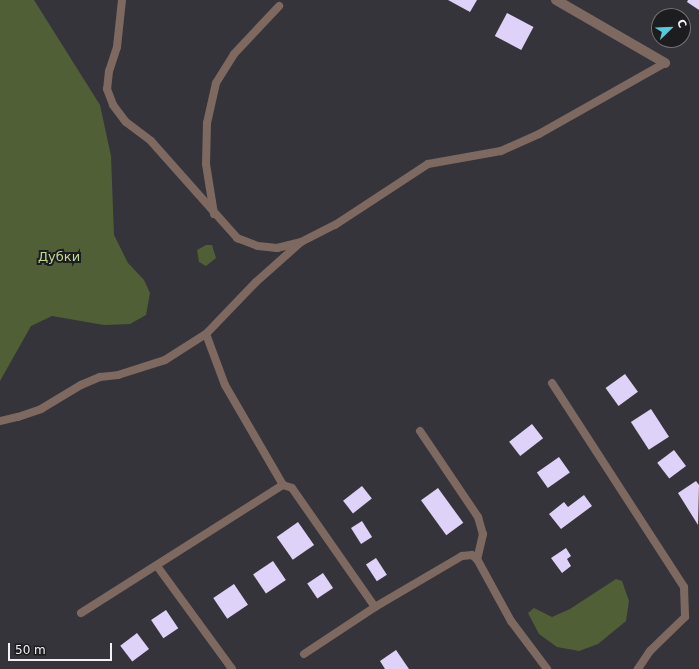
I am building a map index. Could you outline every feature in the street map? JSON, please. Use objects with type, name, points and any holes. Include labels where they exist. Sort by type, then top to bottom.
[{"type":"street","points":[[556,0],[665,63]]},
{"type":"lane","points":[[122,0],[117,47],[109,71],[107,89],[113,105],[126,122],[151,141],[214,214],[237,238],[258,246],[277,248],[301,242],[336,225],[428,164],[501,151],[526,140],[665,63]]},
{"type":"lane","points":[[214,214],[206,164],[207,123],[216,83],[234,54],[279,6]]},
{"type":"lane","points":[[0,421],[18,418],[41,409],[81,385],[100,378],[118,375],[165,360],[206,334],[256,282],[301,242]]},
{"type":"lane","points":[[206,334],[224,385],[283,485],[292,488],[375,607]]},
{"type":"lane","points":[[552,383],[684,587],[685,617],[650,651],[638,669]]},
{"type":"lane","points":[[420,431],[478,516],[483,534],[478,559]]},
{"type":"lane","points":[[81,613],[283,485]]},
{"type":"lane","points":[[304,654],[375,607],[462,556],[472,554],[478,559],[511,621],[547,669]]},
{"type":"lane","points":[[157,566],[232,669]]},
{"type":"green space","name":"Дубки","points":[[0,0],[34,0],[100,105],[111,156],[114,235],[128,263],[144,280],[150,293],[146,315],[130,324],[104,325],[52,316],[31,326],[0,381]]},
{"type":"green space","points":[[206,245],[212,245],[216,258],[206,266],[199,262],[197,250]]},
{"type":"green space","points":[[616,579],[622,581],[629,601],[626,621],[598,644],[579,651],[557,647],[539,634],[528,613],[534,608],[552,617],[570,609]]},
{"type":"building","points":[[448,0],[477,0],[470,12]]},
{"type":"building","points":[[688,0],[699,0],[699,10],[687,2]]},
{"type":"building","points":[[507,13],[533,27],[521,50],[495,36]]},
{"type":"building","points":[[625,374],[638,392],[619,406],[606,388]]},
{"type":"building","points":[[651,409],[669,437],[649,450],[631,422]]},
{"type":"building","points":[[532,424],[543,438],[520,456],[509,442]]},
{"type":"building","points":[[674,450],[686,466],[669,479],[657,463]]},
{"type":"building","points":[[559,457],[570,473],[548,488],[537,472]]},
{"type":"building","points":[[696,481],[699,485],[698,525],[678,493]]},
{"type":"building","points":[[362,486],[372,499],[353,513],[343,501]]},
{"type":"building","points":[[438,488],[463,523],[446,535],[421,500]]},
{"type":"building","points":[[584,495],[592,506],[561,529],[549,514],[564,502],[568,507]]},
{"type":"building","points":[[362,521],[372,537],[361,544],[351,528]]},
{"type":"building","points":[[298,522],[314,545],[293,560],[277,537]]},
{"type":"building","points":[[566,548],[571,556],[567,559],[571,566],[562,573],[551,558]]},
{"type":"building","points":[[376,558],[387,575],[377,581],[366,565]]},
{"type":"building","points":[[273,561],[286,580],[266,593],[253,574]]},
{"type":"building","points":[[323,573],[333,588],[317,599],[307,584]]},
{"type":"building","points":[[234,584],[248,605],[227,619],[213,598]]},
{"type":"building","points":[[166,610],[178,628],[163,638],[151,620]]},
{"type":"building","points":[[137,633],[149,649],[132,662],[120,646]]},
{"type":"building","points":[[396,650],[409,669],[385,669],[380,661]]}]
